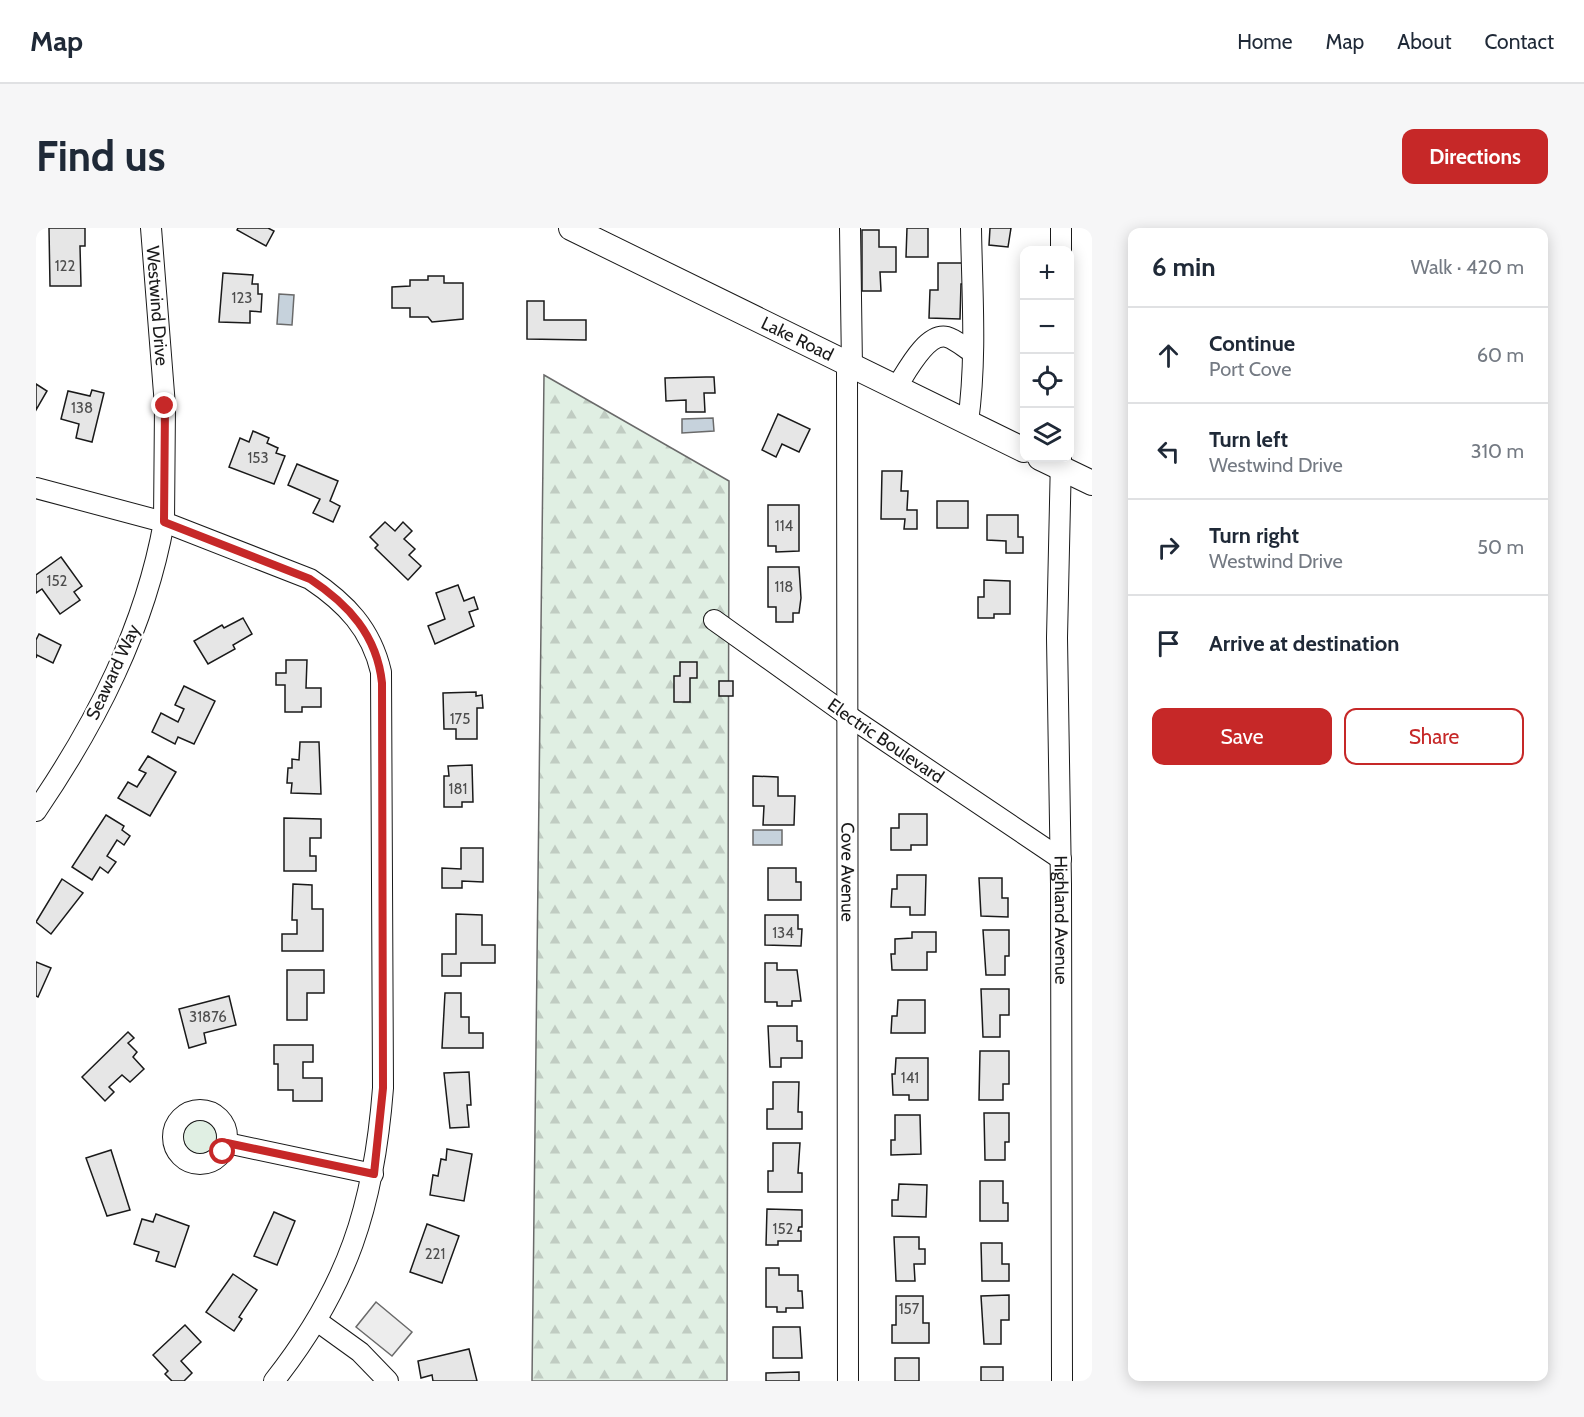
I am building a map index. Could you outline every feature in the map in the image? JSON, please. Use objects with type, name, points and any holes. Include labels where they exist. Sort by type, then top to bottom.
[{"type":"main road","name":"Lake Road","points":[[571,228],[1020,448]]},
{"type":"main road","points":[[1056,462],[1092,483]]},
{"type":"street","name":"Westwind Drive","points":[[151,228],[165,406],[164,522]]},
{"type":"street","name":"Cove Avenue","points":[[848,1381],[846,715],[850,228]]},
{"type":"street","points":[[968,422],[972,352],[971,228]]},
{"type":"street","points":[[1061,228],[1061,246]]},
{"type":"street","points":[[896,388],[921,350],[935,339],[947,337],[972,352]]},
{"type":"street","name":"Highland Avenue","points":[[1054,462],[1061,859],[1062,1381]]},
{"type":"street","points":[[36,489],[164,522],[310,579],[337,598],[358,618],[378,661],[382,683],[383,1088],[374,1174],[351,1250],[317,1321],[274,1381]]},
{"type":"street","name":"Seaward Way","points":[[36,812],[67,765],[104,697],[134,633],[159,549],[164,522]]},
{"type":"street","name":"Electric Boulevard","points":[[714,620],[846,715],[1061,859]]},
{"type":"street","points":[[227,1143],[374,1174]]},
{"type":"street","points":[[317,1321],[360,1352],[388,1381]]},
{"type":"green space","points":[[544,375],[729,481],[727,1381],[532,1381]]},
{"type":"green space","points":[[200,1120],[212,1125],[217,1137],[212,1149],[200,1154],[188,1149],[183,1137],[188,1125]]},
{"type":"shaded area","points":[[279,294],[294,295],[292,325],[277,324]]},
{"type":"shaded area","points":[[713,418],[714,431],[682,433],[682,419]]},
{"type":"shaded area","points":[[753,830],[782,830],[782,845],[753,845]]},
{"type":"shaded area","points":[[376,1302],[412,1332],[392,1356],[356,1327]]},
{"type":"building","points":[[49,228],[85,228],[85,246],[80,246],[81,286],[50,286]]},
{"type":"building","points":[[238,228],[268,228],[274,231],[266,246],[237,230]]},
{"type":"building","points":[[907,228],[928,228],[928,257],[906,257]]},
{"type":"building","points":[[990,228],[1011,228],[1008,247],[989,245]]},
{"type":"building","points":[[862,230],[879,230],[879,247],[896,247],[896,272],[880,272],[881,291],[862,291]]},
{"type":"building","points":[[938,263],[965,263],[965,284],[961,284],[960,319],[929,318],[930,290],[938,290]]},
{"type":"building","points":[[223,273],[253,275],[252,284],[258,284],[258,294],[262,294],[261,312],[250,311],[250,323],[219,322]]},
{"type":"building","points":[[428,276],[444,276],[444,283],[463,283],[463,319],[432,322],[428,317],[410,317],[410,308],[392,308],[392,287],[410,286],[410,280],[428,280]]},
{"type":"building","points":[[527,301],[544,301],[544,320],[586,320],[586,340],[527,339]]},
{"type":"building","points":[[714,377],[715,393],[704,393],[705,412],[686,412],[686,400],[666,401],[665,378]]},
{"type":"building","points":[[36,384],[47,391],[36,410]]},
{"type":"building","points":[[92,390],[104,393],[92,442],[76,438],[79,424],[61,419],[68,391],[90,396]]},
{"type":"building","points":[[778,414],[810,429],[799,452],[782,444],[776,457],[762,450]]},
{"type":"building","points":[[253,431],[269,438],[267,443],[278,448],[276,453],[285,456],[274,484],[229,467],[240,438],[249,442]]},
{"type":"building","points":[[297,464],[338,481],[330,501],[340,506],[333,522],[313,513],[320,499],[288,485]]},
{"type":"building","points":[[882,471],[902,471],[901,491],[908,491],[907,510],[917,510],[917,529],[904,529],[905,519],[881,519]]},
{"type":"building","points":[[937,501],[968,501],[968,528],[937,528]]},
{"type":"building","points":[[768,505],[799,505],[799,551],[776,552],[776,546],[768,546]]},
{"type":"building","points":[[987,515],[1018,515],[1018,537],[1023,537],[1023,553],[1006,553],[1006,541],[987,540]]},
{"type":"building","points":[[385,522],[395,531],[403,522],[412,531],[404,539],[415,549],[409,555],[421,566],[408,580],[375,548],[378,545],[370,537]]},
{"type":"building","points":[[61,557],[82,586],[74,592],[80,600],[60,614],[42,589],[36,593],[36,575]]},
{"type":"building","points":[[768,567],[799,567],[801,598],[799,613],[793,613],[793,622],[776,622],[776,607],[768,607]]},
{"type":"building","points":[[984,580],[1010,581],[1010,614],[994,614],[994,618],[978,618],[978,597],[984,597]]},
{"type":"building","points":[[458,585],[464,601],[474,597],[478,609],[469,612],[474,626],[435,644],[428,626],[445,619],[436,593]]},
{"type":"building","points":[[243,618],[252,634],[233,645],[235,649],[208,664],[194,641],[222,625],[224,628]]},
{"type":"building","points":[[39,634],[61,645],[53,663],[37,655],[36,658],[36,640]]},
{"type":"building","points":[[286,660],[307,660],[306,688],[321,688],[321,707],[302,707],[302,712],[285,712],[285,685],[276,685],[276,673],[286,673]]},
{"type":"building","points":[[680,662],[697,662],[697,678],[690,678],[690,702],[674,702],[674,676],[680,676]]},
{"type":"building","points":[[719,681],[733,681],[733,696],[719,696]]},
{"type":"building","points":[[184,686],[215,701],[194,744],[178,737],[175,744],[152,732],[161,713],[178,722],[184,709],[175,705]]},
{"type":"building","points":[[476,692],[476,696],[482,695],[483,708],[477,708],[477,739],[456,739],[456,729],[444,729],[443,693]]},
{"type":"building","points":[[300,742],[319,742],[321,794],[291,793],[292,783],[287,783],[288,768],[292,768],[292,759],[299,760]]},
{"type":"building","points":[[148,756],[176,772],[150,816],[118,798],[128,782],[137,787],[146,773],[139,770]]},
{"type":"building","points":[[472,765],[473,802],[462,802],[462,807],[444,807],[444,776],[449,776],[448,766]]},
{"type":"building","points":[[753,776],[778,777],[778,796],[795,796],[794,825],[763,825],[764,806],[753,806]]},
{"type":"building","points":[[899,814],[927,814],[927,845],[911,845],[911,850],[891,850],[891,828],[899,828]]},
{"type":"building","points":[[106,815],[124,826],[122,830],[130,836],[124,845],[117,840],[107,856],[116,862],[108,873],[100,867],[92,880],[72,867]]},
{"type":"building","points":[[284,818],[321,819],[321,838],[310,838],[310,856],[316,856],[316,871],[284,871]]},
{"type":"building","points":[[461,848],[483,848],[483,882],[462,881],[462,888],[442,888],[442,868],[461,869]]},
{"type":"building","points":[[768,868],[796,868],[796,882],[801,882],[801,900],[768,900]]},
{"type":"building","points":[[897,875],[926,875],[925,915],[910,915],[910,907],[891,907],[892,889],[897,889]]},
{"type":"building","points":[[979,878],[1002,878],[1002,898],[1008,898],[1008,917],[981,916]]},
{"type":"building","points":[[62,879],[83,893],[51,934],[36,922]]},
{"type":"building","points":[[293,884],[312,885],[312,909],[323,909],[323,951],[282,951],[282,934],[297,934],[297,920],[292,920]]},
{"type":"building","points":[[456,914],[482,915],[482,945],[495,945],[495,963],[461,963],[461,976],[442,976],[442,954],[456,954]]},
{"type":"building","points":[[765,915],[798,915],[798,929],[802,929],[801,946],[765,945]]},
{"type":"building","points":[[983,930],[1009,930],[1009,956],[1005,956],[1005,975],[986,975]]},
{"type":"building","points":[[912,932],[936,932],[936,952],[927,952],[927,970],[892,970],[891,954],[895,954],[895,939],[912,938]]},
{"type":"building","points":[[36,962],[51,968],[38,997],[36,996]]},
{"type":"building","points":[[765,963],[777,963],[777,970],[797,970],[801,1001],[792,1001],[792,1006],[777,1006],[777,1002],[765,1002]]},
{"type":"building","points":[[287,970],[324,970],[324,993],[307,993],[307,1020],[287,1020]]},
{"type":"building","points":[[981,989],[1009,989],[1009,1015],[1000,1015],[1000,1037],[983,1037]]},
{"type":"building","points":[[445,993],[461,993],[461,1017],[469,1017],[469,1033],[483,1033],[483,1048],[442,1048]]},
{"type":"building","points":[[229,996],[236,1025],[204,1033],[206,1043],[189,1048],[179,1009]]},
{"type":"building","points":[[898,1000],[925,1000],[925,1033],[891,1033],[892,1016],[897,1016]]},
{"type":"building","points":[[768,1026],[797,1026],[797,1041],[802,1041],[802,1058],[781,1058],[781,1067],[770,1067]]},
{"type":"building","points":[[128,1032],[134,1038],[128,1043],[137,1052],[133,1057],[144,1069],[130,1082],[122,1075],[109,1087],[114,1092],[105,1101],[82,1077]]},
{"type":"building","points":[[274,1045],[313,1045],[313,1062],[303,1062],[303,1078],[322,1078],[322,1101],[293,1101],[293,1090],[278,1090],[278,1064],[274,1064]]},
{"type":"building","points":[[980,1051],[1009,1051],[1009,1084],[1003,1084],[1003,1100],[979,1100]]},
{"type":"building","points":[[896,1058],[928,1058],[928,1100],[909,1100],[909,1095],[893,1095],[892,1074],[895,1074]]},
{"type":"building","points":[[469,1072],[471,1105],[467,1105],[469,1127],[450,1128],[444,1073]]},
{"type":"building","points":[[773,1082],[799,1082],[798,1112],[802,1112],[802,1129],[767,1129],[767,1109],[773,1109]]},
{"type":"building","points":[[984,1113],[1009,1113],[1009,1142],[1005,1142],[1005,1160],[985,1160]]},
{"type":"building","points":[[895,1115],[920,1115],[921,1154],[891,1155],[891,1140],[895,1140]]},
{"type":"building","points":[[773,1143],[800,1143],[798,1173],[802,1173],[802,1192],[768,1192],[768,1171],[773,1171]]},
{"type":"building","points":[[447,1149],[472,1154],[464,1201],[430,1195],[433,1175],[438,1176],[441,1159],[446,1160]]},
{"type":"building","points":[[111,1150],[130,1210],[107,1216],[86,1158]]},
{"type":"building","points":[[980,1181],[1003,1181],[1003,1203],[1008,1203],[1008,1221],[980,1221]]},
{"type":"building","points":[[899,1184],[927,1185],[926,1217],[892,1216],[892,1200],[898,1200]]},
{"type":"building","points":[[767,1209],[802,1210],[802,1227],[799,1227],[798,1231],[801,1231],[801,1241],[778,1241],[778,1245],[766,1245]]},
{"type":"building","points":[[274,1212],[295,1221],[277,1265],[254,1256]]},
{"type":"building","points":[[156,1214],[189,1226],[175,1267],[156,1261],[159,1252],[134,1244],[142,1219],[153,1222]]},
{"type":"building","points":[[427,1224],[459,1236],[442,1283],[410,1272]]},
{"type":"building","points":[[894,1237],[919,1237],[919,1249],[925,1249],[925,1264],[914,1264],[915,1281],[896,1281]]},
{"type":"building","points":[[981,1243],[1002,1243],[1002,1264],[1009,1264],[1009,1281],[982,1281]]},
{"type":"building","points":[[766,1268],[779,1268],[779,1275],[798,1275],[798,1291],[802,1291],[803,1308],[786,1308],[786,1312],[777,1312],[777,1307],[766,1307]]},
{"type":"building","points":[[233,1274],[257,1290],[239,1317],[242,1319],[234,1331],[206,1312]]},
{"type":"building","points":[[1009,1295],[1009,1320],[1001,1320],[1001,1344],[984,1344],[981,1296]]},
{"type":"building","points":[[896,1296],[923,1296],[923,1323],[929,1323],[929,1343],[892,1343],[892,1325],[896,1325]]},
{"type":"building","points":[[185,1325],[201,1342],[181,1361],[192,1373],[184,1381],[172,1381],[165,1374],[168,1371],[153,1355]]},
{"type":"building","points":[[773,1327],[800,1327],[802,1358],[773,1358]]},
{"type":"building","points":[[469,1349],[477,1381],[433,1381],[432,1375],[421,1378],[418,1361]]},
{"type":"building","points":[[895,1358],[919,1358],[919,1381],[895,1381]]},
{"type":"building","points":[[981,1367],[1003,1367],[1003,1381],[981,1381]]},
{"type":"building","points":[[799,1372],[799,1381],[766,1381],[766,1373]]},
{"type":"route","points":[[165,406],[164,522],[310,579],[329,591],[358,618],[371,641],[381,672],[382,683],[383,1088],[374,1174],[227,1143],[223,1152]]}]
